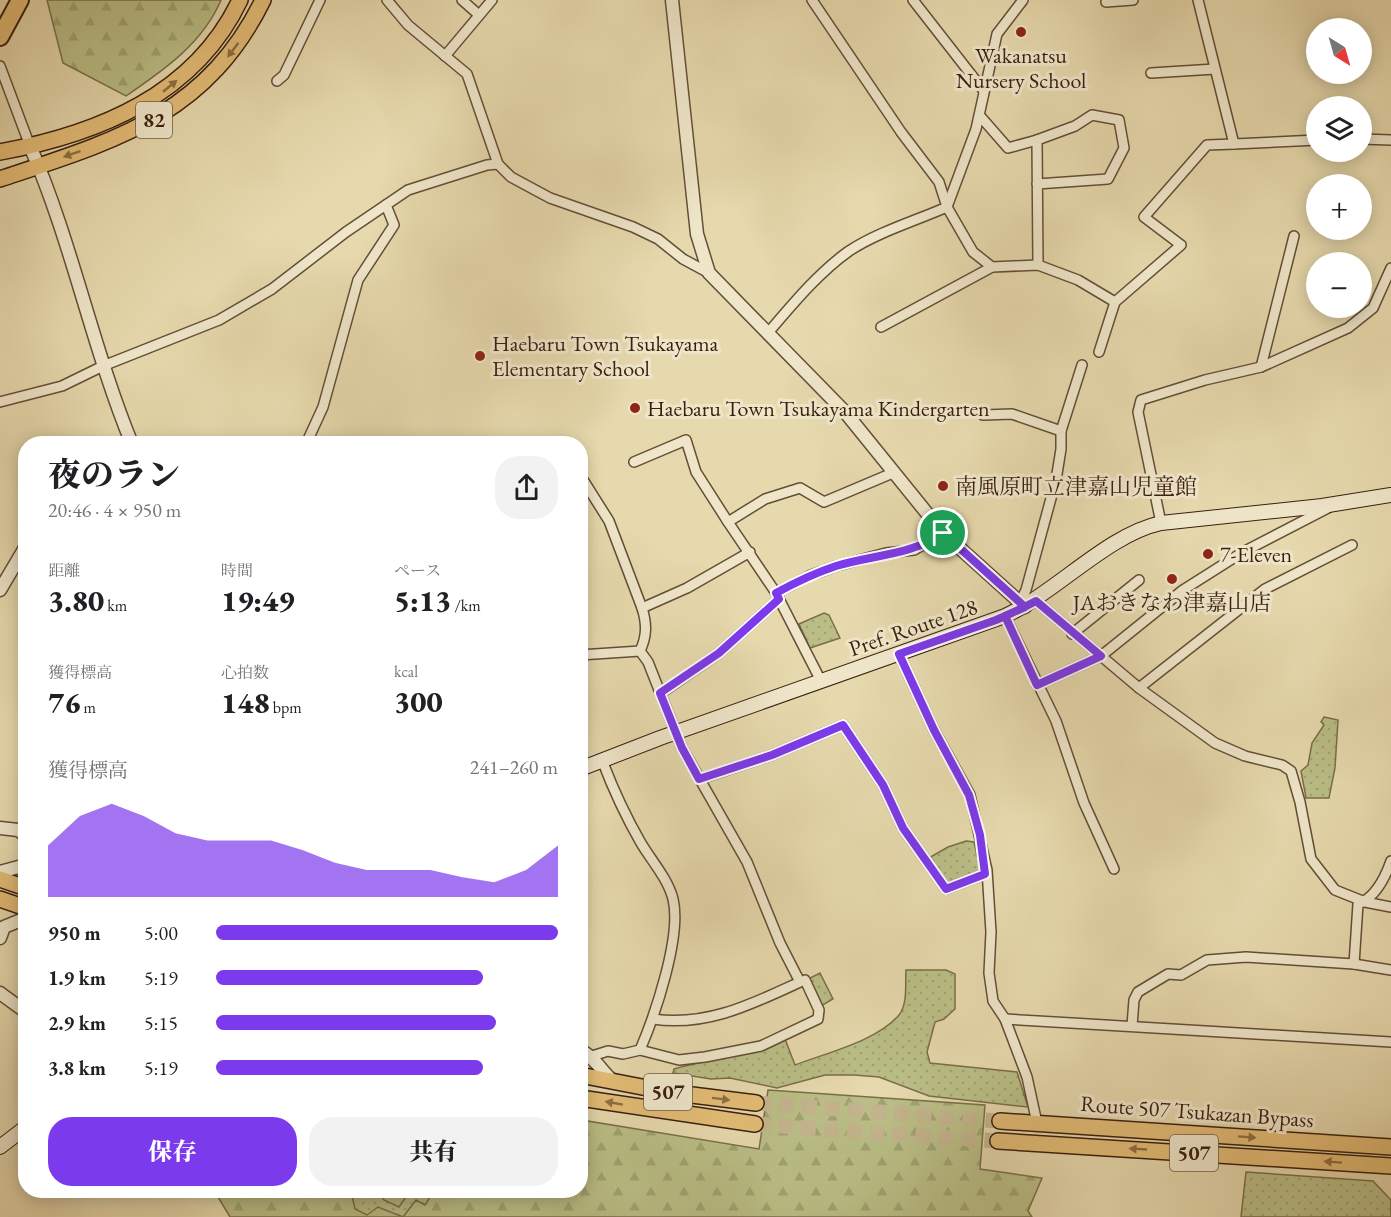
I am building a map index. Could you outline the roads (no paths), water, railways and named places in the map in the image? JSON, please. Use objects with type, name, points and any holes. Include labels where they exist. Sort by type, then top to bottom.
[{"type":"highway","points":[[0,23],[18,0]]},
{"type":"highway","points":[[0,37],[18,0]]},
{"type":"main road","name":"82","points":[[0,152],[30,146],[105,124],[161,94],[189,70],[218,37],[240,0]]},
{"type":"main road","name":"82","points":[[0,179],[112,140],[175,107],[218,69],[244,34],[263,0]]},
{"type":"main road","name":"Pref. Route 128","points":[[588,766],[675,732],[1005,616],[1027,604],[1130,532],[1161,523],[1391,495]]},
{"type":"main road","points":[[0,879],[18,885]]},
{"type":"main road","points":[[0,899],[18,905]]},
{"type":"main road","name":"507","points":[[588,1077],[756,1103]]},
{"type":"main road","name":"507","points":[[588,1099],[755,1124]]},
{"type":"main road","name":"Route 507 Tsukazan Bypass","points":[[1000,1121],[1391,1147]]},
{"type":"main road","points":[[0,1147],[18,1133]]},
{"type":"main road","name":"Route 507 Tsukazan Bypass","points":[[998,1141],[1391,1167]]},
{"type":"street","points":[[277,81],[284,75],[320,0]]},
{"type":"street","points":[[462,0],[479,15]]},
{"type":"street","points":[[445,56],[492,0]]},
{"type":"street","points":[[672,0],[697,234],[709,273]]},
{"type":"street","points":[[812,0],[901,132],[939,182],[947,207],[973,252],[992,267]]},
{"type":"street","points":[[913,0],[984,91]]},
{"type":"street","points":[[767,334],[803,293],[849,252],[873,238],[947,207],[980,116],[997,34],[1023,0]]},
{"type":"street","points":[[1106,2],[1132,0]]},
{"type":"street","points":[[1198,0],[1234,144]]},
{"type":"street","points":[[390,1],[408,25],[467,74],[498,164],[528,188],[633,227],[658,239],[683,259],[709,273],[845,412],[943,533],[968,559],[1027,604],[1072,634],[1139,688],[1215,743],[1245,756],[1282,765],[1291,771],[1300,802],[1311,860],[1335,890],[1365,902],[1391,908]]},
{"type":"street","points":[[0,66],[48,188],[103,366],[129,436]]},
{"type":"street","points":[[1151,73],[1215,69]]},
{"type":"street","points":[[980,116],[1008,148],[1075,126],[1092,115],[1119,120],[1124,148],[1107,179],[1037,184]]},
{"type":"street","points":[[1372,139],[1391,140]]},
{"type":"street","points":[[1037,140],[1038,265]]},
{"type":"street","points":[[1100,352],[1115,302],[1181,245],[1144,217],[1208,145],[1306,141]]},
{"type":"street","points":[[0,402],[62,386],[103,366],[219,320],[272,290],[346,232],[408,190],[498,164]]},
{"type":"street","points":[[310,436],[323,407],[358,280],[394,225],[386,205]]},
{"type":"street","points":[[1261,367],[1294,236]]},
{"type":"street","points":[[881,327],[992,267],[1038,265],[1078,280],[1115,302]]},
{"type":"street","points":[[1161,523],[1138,412],[1141,400],[1205,380],[1261,367],[1348,328],[1372,308],[1391,268]]},
{"type":"street","points":[[1027,604],[1026,590],[1056,480],[1061,449],[1061,431],[1082,366]]},
{"type":"street","points":[[983,415],[1012,414],[1061,431]]},
{"type":"street","points":[[634,462],[686,440],[696,472],[777,596],[821,681]]},
{"type":"street","points":[[728,522],[765,499],[800,488],[824,502],[895,472]]},
{"type":"street","points":[[588,488],[609,521],[642,608],[646,621],[645,639],[640,651]]},
{"type":"street","points":[[1037,685],[1101,656],[1183,590],[1243,552],[1338,503]]},
{"type":"street","points":[[660,693],[719,653],[777,596],[808,576],[886,553],[914,550],[943,533]]},
{"type":"street","points":[[1139,688],[1265,589],[1352,545]]},
{"type":"street","points":[[642,608],[687,588],[750,552]]},
{"type":"street","points":[[0,590],[18,560]]},
{"type":"street","points":[[1072,634],[1139,580]]},
{"type":"street","points":[[1005,616],[1056,721],[1084,803],[1114,869]]},
{"type":"street","points":[[640,651],[648,662],[675,732],[747,862],[780,943],[800,982],[737,1011],[694,1021],[653,1019]]},
{"type":"street","points":[[588,654],[640,651]]},
{"type":"street","points":[[899,654],[918,699],[969,795],[980,835],[985,874],[991,932],[988,973],[993,1001],[1005,1019],[1027,1077],[1036,1123]]},
{"type":"street","points":[[699,779],[772,755],[843,725],[883,785],[903,828],[946,889],[985,874]]},
{"type":"street","points":[[602,760],[619,801],[673,898],[672,945],[653,1019],[640,1050]]},
{"type":"street","points":[[0,828],[18,830]]},
{"type":"street","points":[[1354,964],[1356,908],[1376,891],[1391,861]]},
{"type":"street","points":[[0,872],[18,867]]},
{"type":"street","points":[[1,927],[18,921]]},
{"type":"street","points":[[1132,1026],[1134,1000],[1138,992],[1168,974],[1181,975],[1207,960],[1246,957],[1354,964],[1391,970]]},
{"type":"street","points":[[588,1053],[608,1051],[623,1054],[640,1050],[679,1060],[761,1046],[818,1019],[819,1010],[805,980]]},
{"type":"street","points":[[0,993],[18,1006]]},
{"type":"street","points":[[1005,1019],[1391,1042]]},
{"type":"street","points":[[588,1055],[614,1082]]},
{"type":"tunnel","points":[[756,1103],[1000,1121]]},
{"type":"tunnel","points":[[755,1124],[998,1141]]},
{"type":"place","name":"Wakanatsu Nursery School","points":[[1021,32]]},
{"type":"place","name":"Haebaru Town Tsukayama Elementary School","points":[[480,356]]},
{"type":"place","name":"Haebaru Town Tsukayama Kindergarten","points":[[635,408]]},
{"type":"place","name":"南風原町立津嘉山児童館","points":[[943,486]]},
{"type":"place","name":"7-Eleven","points":[[1208,554]]},
{"type":"place","name":"JAおきなわ津嘉山店","points":[[1172,579]]}]
